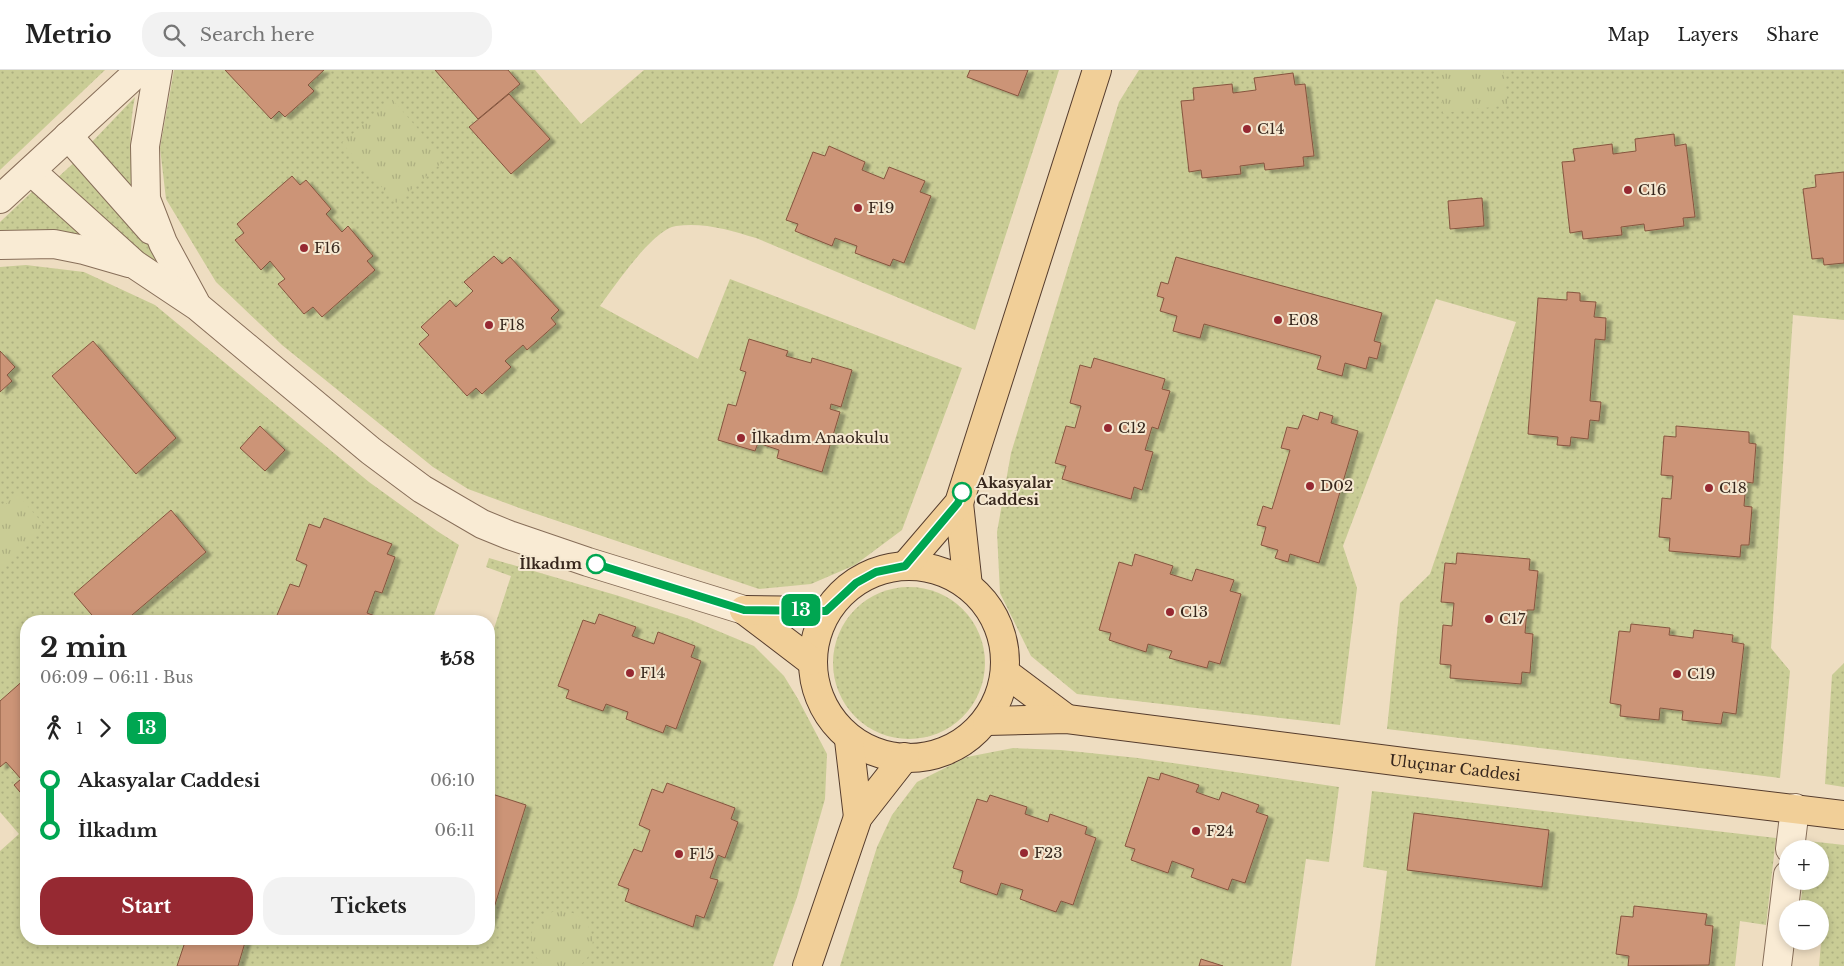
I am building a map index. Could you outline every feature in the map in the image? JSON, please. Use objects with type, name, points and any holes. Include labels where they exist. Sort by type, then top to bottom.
[{"type":"main road","points":[[905,566],[958,503],[1097,70]]},
{"type":"main road","points":[[958,503],[968,586]]},
{"type":"main road","points":[[905,566],[940,571],[968,586],[991,611],[999,626],[1007,659],[1007,674],[999,701],[987,721],[972,737],[940,753],[905,756],[878,753],[849,740],[836,726],[820,701],[811,661],[815,636],[826,611],[856,583],[876,572],[905,566]]},
{"type":"main road","points":[[744,610],[826,611]]},
{"type":"main road","points":[[744,610],[811,661]]},
{"type":"main road","points":[[1007,674],[1067,719]]},
{"type":"main road","name":"Uluçınar Caddesi","points":[[987,721],[1067,719],[1390,761],[1844,815]]},
{"type":"main road","points":[[849,740],[858,817]]},
{"type":"main road","points":[[807,966],[858,817],[905,756]]},
{"type":"street","points":[[0,199],[140,70]]},
{"type":"street","points":[[158,70],[145,146],[146,199],[163,243],[197,306]]},
{"type":"street","points":[[68,136],[163,243]]},
{"type":"street","points":[[31,171],[134,264],[197,306],[371,451],[422,489],[482,524],[588,562],[744,610]]},
{"type":"street","points":[[0,245],[54,244],[134,264]]},
{"type":"street","points":[[1791,840],[1795,808]]},
{"type":"street","points":[[1777,966],[1786,890]]},
{"type":"green space","points":[[0,70],[105,70],[0,170]]},
{"type":"green space","points":[[174,70],[535,70],[581,124],[644,70],[1059,70],[975,330],[756,238],[696,225],[676,226],[656,237],[624,273],[600,306],[698,359],[730,279],[962,368],[902,530],[855,565],[811,584],[759,589],[468,489],[433,467],[282,345],[216,282],[166,199],[160,148]]},
{"type":"green space","points":[[1139,70],[1844,70],[1844,320],[1793,315],[1771,648],[1790,671],[1780,778],[1387,729],[1400,603],[1430,574],[1516,322],[1436,299],[1343,546],[1357,588],[1340,725],[1077,694],[1031,656],[1000,593],[997,532],[1011,453],[1119,102]]},
{"type":"green space","points":[[1438,70],[1503,70],[1508,105],[1443,113]]},
{"type":"green space","points":[[135,97],[131,133],[134,193],[91,143]]},
{"type":"green space","points":[[392,99],[445,160],[396,203],[342,143]]},
{"type":"green space","points":[[78,159],[135,224],[146,239],[158,264],[150,261],[55,180]]},
{"type":"green space","points":[[34,190],[84,235],[56,231],[0,231],[0,222]]},
{"type":"green space","points":[[26,265],[84,272],[155,305],[369,482],[459,545],[434,615],[20,615],[20,945],[495,945],[495,625],[511,576],[486,567],[489,558],[619,596],[689,619],[754,646],[784,676],[827,754],[825,799],[797,897],[773,966],[0,966],[0,851],[19,834],[0,812],[0,267]]},
{"type":"green space","points":[[17,494],[46,527],[1,567],[0,509]]},
{"type":"green space","points":[[909,587],[924,588],[938,592],[963,609],[980,634],[984,648],[984,678],[980,692],[963,717],[938,734],[924,738],[909,739],[894,738],[880,734],[855,717],[838,692],[834,678],[833,663],[834,648],[838,634],[855,609],[880,592],[894,588]]},
{"type":"green space","points":[[1844,663],[1844,787],[1825,784],[1832,675]]},
{"type":"green space","points":[[1013,748],[1061,750],[1138,758],[1339,787],[1329,862],[1306,859],[1291,966],[840,966],[877,847],[892,815],[917,782],[967,757]]},
{"type":"green space","points":[[1372,791],[1776,838],[1766,925],[1740,921],[1735,966],[1375,966],[1387,871],[1363,867]]},
{"type":"green space","points":[[1829,843],[1844,845],[1844,966],[1819,966],[1820,950],[1829,950],[1829,900],[1801,900],[1802,890],[1829,890]]},
{"type":"green space","points":[[561,910],[571,912],[580,917],[587,924],[591,932],[593,941],[591,950],[587,958],[579,966],[544,966],[532,949],[532,932],[536,924],[542,917]]},
{"type":"building","points":[[225,70],[324,70],[308,85],[314,91],[285,117],[279,111],[271,119]]},
{"type":"building","points":[[435,70],[508,70],[520,84],[478,119]]},
{"type":"building","points":[[970,70],[1028,70],[1018,96],[967,77]]},
{"type":"building","name":"C14","points":[[1293,73],[1295,85],[1305,84],[1314,156],[1303,157],[1304,166],[1265,170],[1264,163],[1240,166],[1241,174],[1202,178],[1201,170],[1189,172],[1181,101],[1194,100],[1193,88],[1232,84],[1233,93],[1256,90],[1254,78]]},
{"type":"building","points":[[509,94],[550,139],[511,174],[469,127]]},
{"type":"building","name":"C16","points":[[1674,134],[1675,146],[1686,144],[1695,217],[1683,218],[1684,226],[1645,231],[1644,224],[1621,227],[1622,235],[1583,239],[1582,231],[1570,233],[1562,162],[1575,161],[1573,149],[1612,144],[1613,154],[1636,151],[1635,139]]},
{"type":"building","name":"F19","points":[[829,146],[865,162],[862,170],[884,179],[889,167],[925,181],[920,192],[931,196],[904,263],[893,259],[890,266],[855,253],[857,246],[835,238],[832,246],[795,231],[798,224],[786,220],[813,152],[825,156]]},
{"type":"building","points":[[1844,172],[1844,263],[1824,265],[1823,258],[1812,259],[1803,189],[1816,187],[1815,175]]},
{"type":"building","name":"F16","points":[[292,176],[300,185],[306,180],[331,209],[326,214],[342,232],[348,226],[373,256],[367,261],[375,270],[322,317],[313,307],[304,314],[278,284],[285,279],[270,261],[261,270],[235,240],[244,233],[237,224]]},
{"type":"building","points":[[1482,198],[1484,226],[1450,229],[1448,201]]},
{"type":"building","name":"F18","points":[[494,256],[502,264],[510,257],[559,310],[551,318],[556,324],[527,350],[523,345],[505,361],[511,367],[482,394],[476,388],[467,396],[419,344],[429,335],[421,327],[450,300],[456,307],[473,291],[464,282]]},
{"type":"building","name":"E08","points":[[1176,257],[1382,313],[1374,341],[1381,343],[1377,359],[1369,357],[1366,369],[1345,363],[1342,376],[1317,369],[1321,356],[1204,324],[1200,338],[1173,331],[1177,316],[1160,311],[1164,298],[1157,296],[1161,282],[1168,284]]},
{"type":"building","points":[[1567,292],[1580,293],[1580,301],[1596,302],[1594,317],[1606,318],[1605,340],[1595,339],[1590,401],[1601,402],[1599,421],[1590,420],[1588,439],[1571,437],[1570,446],[1557,445],[1558,437],[1528,434],[1538,298],[1567,300]]},
{"type":"building","points":[[749,339],[788,351],[786,356],[811,363],[812,358],[852,370],[841,407],[831,404],[830,409],[840,412],[822,472],[777,458],[779,450],[758,443],[755,451],[718,440],[728,404],[736,406],[746,372],[740,370]]},
{"type":"building","points":[[93,341],[176,438],[136,474],[52,376]]},
{"type":"building","points":[[0,351],[15,367],[7,375],[12,381],[0,392]]},
{"type":"building","name":"C12","points":[[1094,358],[1165,379],[1162,389],[1170,391],[1158,429],[1152,427],[1145,450],[1153,452],[1142,490],[1134,487],[1131,499],[1062,479],[1066,466],[1055,463],[1066,426],[1075,428],[1081,406],[1070,403],[1080,365],[1091,368]]},
{"type":"building","name":"D02","points":[[1320,412],[1333,416],[1331,423],[1358,431],[1319,563],[1290,554],[1288,562],[1275,558],[1278,550],[1261,545],[1266,527],[1257,525],[1263,506],[1272,509],[1290,450],[1281,448],[1287,427],[1298,429],[1303,415],[1318,420]]},
{"type":"building","points":[[260,426],[285,450],[265,471],[240,448]]},
{"type":"building","name":"C18","points":[[1676,426],[1749,432],[1749,443],[1756,444],[1753,483],[1746,482],[1744,506],[1752,507],[1749,545],[1741,545],[1740,557],[1669,551],[1670,538],[1659,537],[1662,498],[1671,499],[1673,476],[1661,475],[1664,436],[1676,437]]},
{"type":"building","points":[[171,510],[206,552],[132,615],[92,615],[74,594]]},
{"type":"building","points":[[324,518],[392,544],[387,554],[395,557],[382,593],[375,591],[367,613],[372,615],[277,615],[290,584],[299,587],[307,565],[296,560],[309,524],[320,528]]},
{"type":"building","name":"C17","points":[[1457,553],[1530,559],[1529,570],[1538,571],[1534,610],[1527,610],[1525,633],[1533,634],[1530,673],[1522,672],[1521,684],[1450,678],[1451,665],[1440,664],[1443,625],[1452,626],[1454,603],[1441,602],[1445,563],[1456,564]]},
{"type":"building","name":"C13","points":[[1135,554],[1173,566],[1170,574],[1192,581],[1196,569],[1234,580],[1230,591],[1241,594],[1220,664],[1209,661],[1207,668],[1169,658],[1172,651],[1148,644],[1146,652],[1109,640],[1111,633],[1099,630],[1119,562],[1132,566]]},
{"type":"building","name":"F14","points":[[599,614],[636,627],[632,636],[654,644],[658,632],[695,646],[691,657],[701,661],[676,729],[666,725],[663,733],[626,719],[628,712],[606,704],[603,711],[566,698],[569,690],[558,686],[583,620],[595,624]]},
{"type":"building","name":"C19","points":[[1631,624],[1670,628],[1669,635],[1693,638],[1694,630],[1733,635],[1732,642],[1744,644],[1736,714],[1723,712],[1721,724],[1682,720],[1683,711],[1660,708],[1659,720],[1620,716],[1621,705],[1610,703],[1619,631],[1630,632]]},
{"type":"building","points":[[20,683],[20,778],[6,762],[0,767],[0,701]]},
{"type":"building","name":"F24","points":[[1161,773],[1199,785],[1196,792],[1219,800],[1222,792],[1259,805],[1256,812],[1268,816],[1245,883],[1232,879],[1228,890],[1191,877],[1194,869],[1172,861],[1168,873],[1131,860],[1135,849],[1125,846],[1148,777],[1159,780]]},
{"type":"building","points":[[20,780],[20,792],[14,785]]},
{"type":"building","name":"F15","points":[[667,783],[735,808],[731,819],[738,822],[725,858],[718,855],[710,878],[718,880],[704,918],[696,915],[693,927],[625,901],[629,889],[618,885],[634,849],[642,852],[650,830],[639,825],[652,789],[663,793]]},
{"type":"building","points":[[495,795],[526,805],[495,905]]},
{"type":"building","name":"F23","points":[[990,795],[1027,807],[1025,814],[1048,822],[1050,814],[1087,827],[1085,834],[1096,838],[1073,905],[1061,901],[1056,912],[1020,899],[1023,890],[1001,883],[997,895],[960,882],[963,871],[953,868],[977,799],[987,802]]},
{"type":"building","points":[[1414,813],[1549,830],[1542,887],[1407,870]]},
{"type":"building","points":[[1634,906],[1707,914],[1705,925],[1713,926],[1709,965],[1628,966],[1629,956],[1616,954],[1621,916],[1633,917]]},
{"type":"building","points":[[184,945],[244,945],[238,966],[177,966]]},
{"type":"building","points":[[1201,959],[1223,966],[1199,966]]},
{"type":"bus line","name":"13","points":[[596,564],[744,610],[826,611],[836,599],[856,583],[876,572],[905,566],[958,503],[962,492]]},
{"type":"place","name":"C14","points":[[1247,129]]},
{"type":"place","name":"C16","points":[[1628,190]]},
{"type":"place","name":"F19","points":[[858,208]]},
{"type":"place","name":"F16","points":[[304,248]]},
{"type":"place","name":"E08","points":[[1278,320]]},
{"type":"place","name":"F18","points":[[489,325]]},
{"type":"place","name":"C12","points":[[1108,428]]},
{"type":"place","name":"İlkadım Anaokulu","points":[[741,438]]},
{"type":"place","name":"D02","points":[[1310,486]]},
{"type":"place","name":"C18","points":[[1709,488]]},
{"type":"place","name":"Akasyalar Caddesi","points":[[962,492]]},
{"type":"place","name":"İlkadım","points":[[596,564]]},
{"type":"place","name":"C13","points":[[1170,612]]},
{"type":"place","name":"C17","points":[[1489,619]]},
{"type":"place","name":"F14","points":[[630,673]]},
{"type":"place","name":"C19","points":[[1677,674]]},
{"type":"place","name":"F24","points":[[1196,831]]},
{"type":"place","name":"F23","points":[[1024,853]]},
{"type":"place","name":"F15","points":[[679,854]]}]
